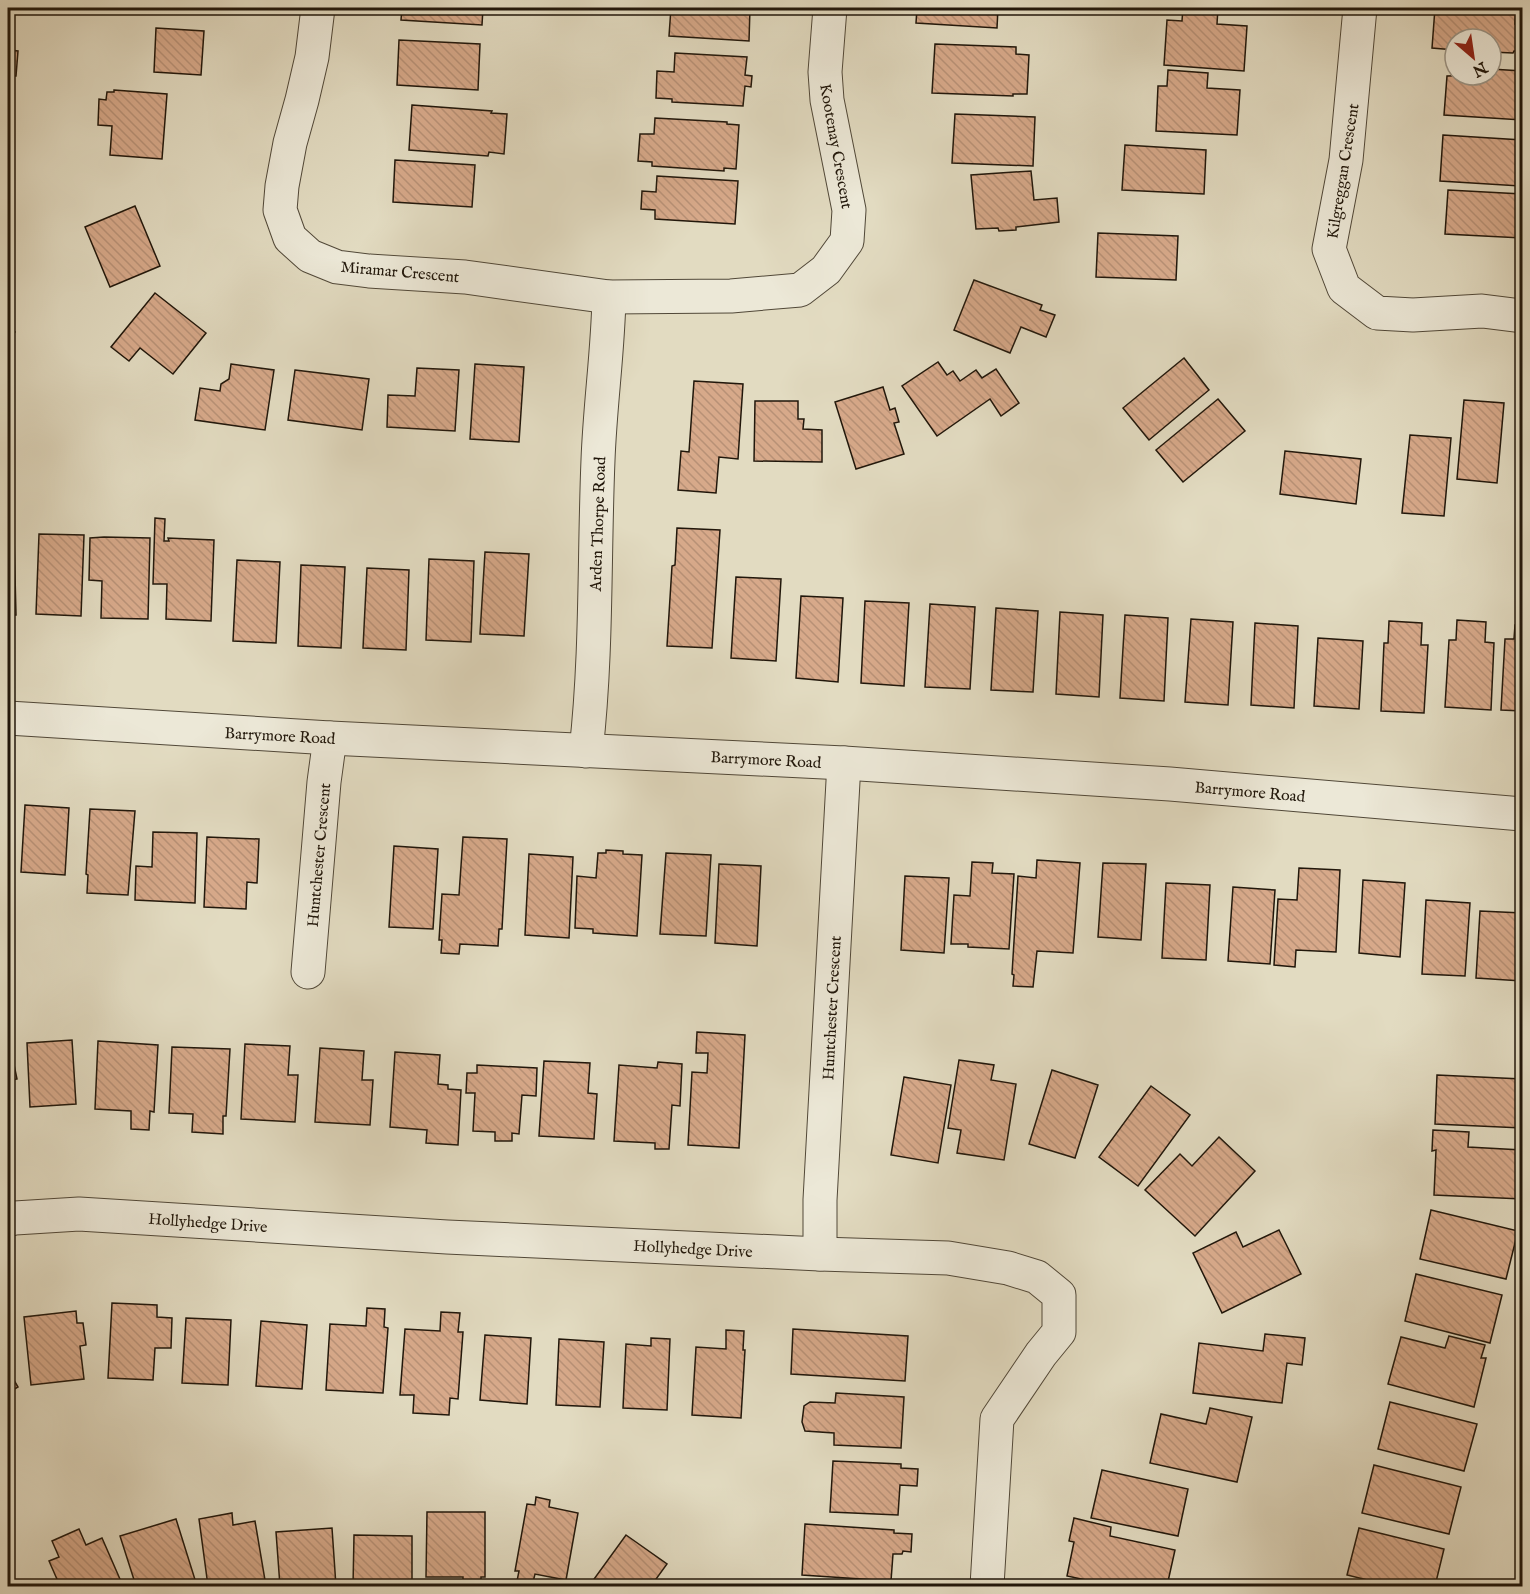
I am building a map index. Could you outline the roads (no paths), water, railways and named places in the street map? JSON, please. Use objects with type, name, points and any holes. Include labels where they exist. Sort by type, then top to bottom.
[{"type":"street","name":"Miramar Crescent","points":[[318,8],[312,57],[303,100],[290,142],[282,186],[280,210],[290,238],[310,256],[337,267],[465,277],[609,297]]},
{"type":"street","name":"Kootenay Crescent","points":[[609,297],[731,296],[800,290],[826,270],[847,241],[849,210],[827,100],[825,72],[830,8]]},
{"type":"street","name":"Kilgreggan Crescent","points":[[1360,8],[1346,160],[1329,249],[1344,288],[1377,314],[1413,315],[1482,311],[1522,316]]},
{"type":"street","name":"Arden Thorpe Road","points":[[586,751],[591,703],[598,457],[608,345],[609,297]]},
{"type":"street","name":"Barrymore Road","points":[[8,718],[330,738],[844,763],[1170,784],[1522,814]]},
{"type":"street","name":"Huntchester Crescent","points":[[308,972],[324,782],[330,738]]},
{"type":"street","name":"Huntchester Crescent","points":[[820,1254],[820,1200],[844,763]]},
{"type":"street","name":"Hollyhedge Drive","points":[[8,1220],[79,1214],[436,1236],[948,1258],[1008,1268],[1036,1277],[1059,1295],[1059,1332],[996,1419],[987,1587]]}]
